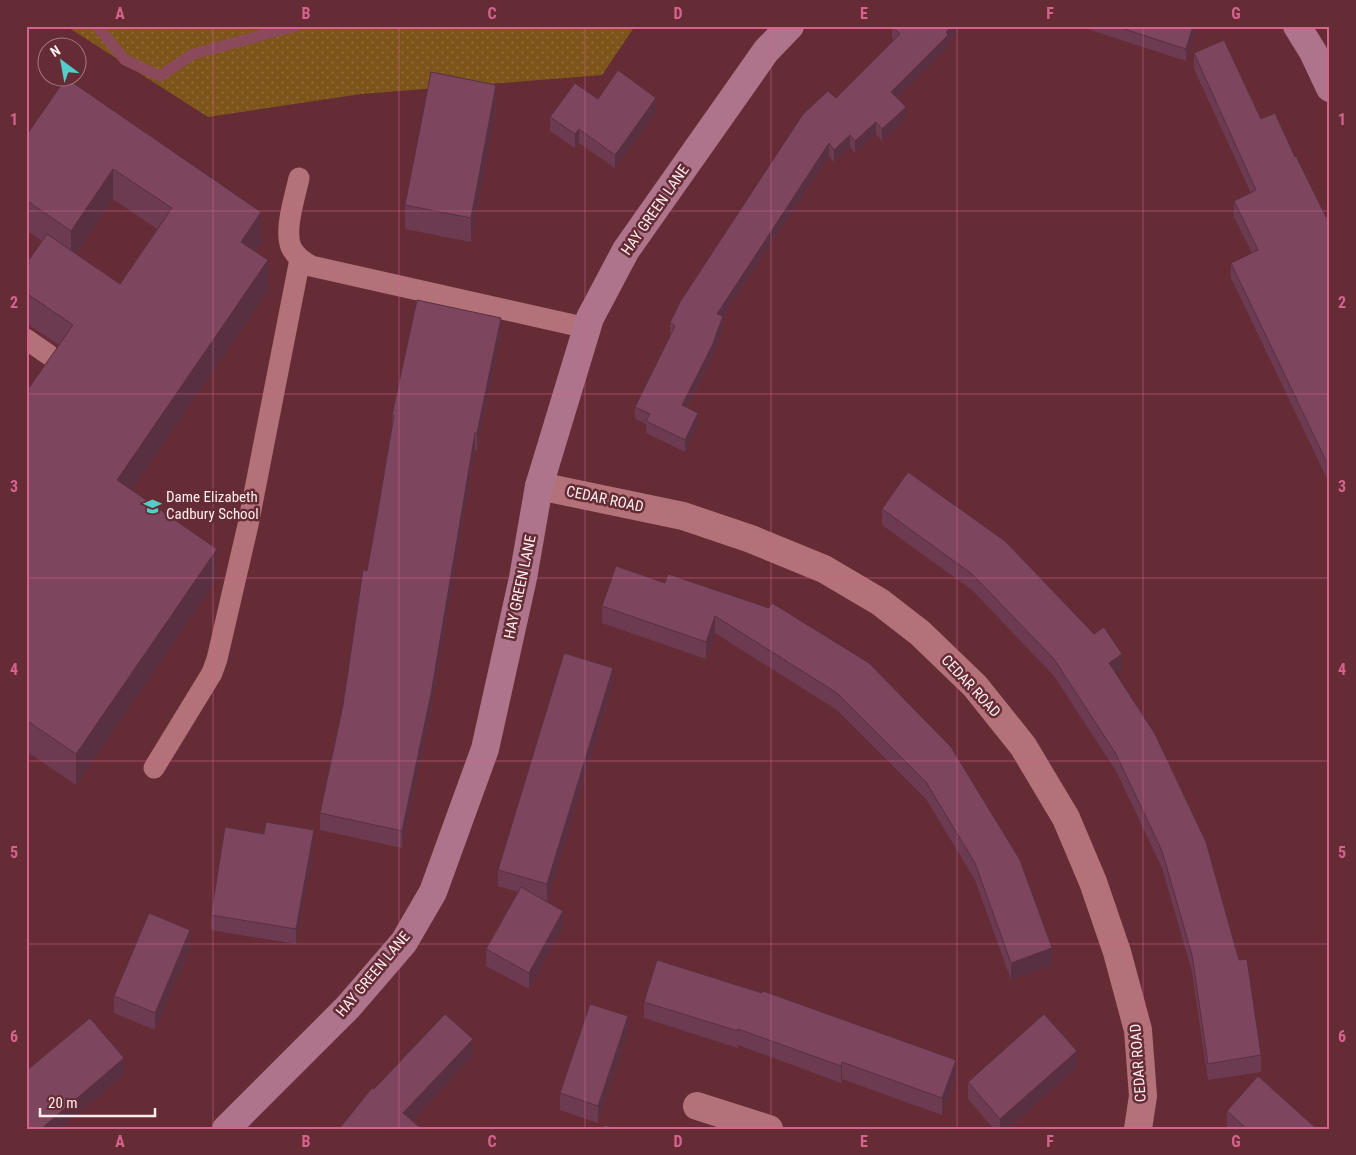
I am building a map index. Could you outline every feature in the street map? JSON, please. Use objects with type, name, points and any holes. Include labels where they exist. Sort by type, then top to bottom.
[{"type":"street","name":"HAY GREEN LANE","points":[[226,1129],[368,985],[404,942],[433,892],[485,749],[523,578],[540,486],[590,318],[626,250],[766,51],[790,26]]},
{"type":"street","points":[[1297,26],[1313,52],[1330,88]]},
{"type":"street","name":"CEDAR ROAD","points":[[540,486],[683,516],[751,539],[824,569],[880,602],[920,633],[975,686],[1023,746],[1066,818],[1094,882],[1117,952],[1138,1030],[1143,1096],[1138,1129]]},
{"type":"street","points":[[698,1106],[769,1129]]},
{"type":"lane","points":[[300,178],[288,231],[292,248],[300,259],[311,266],[587,328]]},
{"type":"lane","points":[[154,768],[212,673],[217,659],[248,525],[300,259]]},
{"type":"lane","points":[[26,340],[49,354]]},
{"type":"shaded area","points":[[66,26],[635,26],[602,75],[361,94],[208,117],[88,40],[88,38],[85,38]]},
{"type":"building","points":[[892,26],[952,26],[946,32],[948,35],[891,92],[906,107],[882,129],[876,122],[855,141],[850,135],[834,150],[829,143],[717,314],[723,316],[712,346],[682,405],[698,413],[685,440],[646,421],[650,414],[635,407],[675,326],[670,323],[680,302],[803,114],[828,91],[836,98],[900,34]]},
{"type":"building","points":[[1115,26],[1193,26],[1186,49]]},
{"type":"building","points":[[1224,40],[1261,119],[1275,113],[1326,217],[1328,216],[1330,219],[1330,469],[1231,263],[1258,250],[1234,201],[1256,190],[1194,53]]},
{"type":"building","points":[[618,70],[656,98],[615,155],[579,129],[575,134],[550,117],[575,83],[598,99]]},
{"type":"building","points":[[431,72],[496,85],[471,218],[405,205]]},
{"type":"building","points":[[59,88],[81,88],[261,212],[241,242],[268,260],[117,480],[217,549],[76,754],[26,720],[26,392],[73,325],[26,293],[26,264],[47,234],[120,284],[172,208],[113,169],[71,231],[26,200],[26,136]]},
{"type":"building","points":[[417,300],[501,318],[477,433],[475,433],[431,694],[402,831],[320,813],[343,705],[363,570],[367,571],[394,415],[392,415]]},
{"type":"building","points":[[908,472],[1005,541],[1094,634],[1104,627],[1122,654],[1109,663],[1155,734],[1206,842],[1239,960],[1247,959],[1261,1055],[1208,1064],[1192,955],[1162,851],[1116,754],[1054,659],[972,574],[882,509]]},
{"type":"building","points":[[616,566],[665,583],[668,574],[769,608],[772,603],[869,663],[951,747],[1020,860],[1052,948],[1011,963],[975,863],[926,782],[837,693],[715,616],[706,642],[602,606]]},
{"type":"building","points":[[564,653],[613,668],[547,884],[498,870]]},
{"type":"building","points":[[266,822],[314,830],[296,929],[211,915],[225,827],[264,834]]},
{"type":"building","points":[[521,887],[563,911],[529,973],[486,949]]},
{"type":"building","points":[[149,913],[190,930],[155,1013],[114,996]]},
{"type":"building","points":[[657,960],[762,993],[763,991],[956,1060],[942,1098],[842,1062],[841,1066],[738,1029],[738,1031],[644,1002]]},
{"type":"building","points":[[590,1004],[628,1016],[598,1106],[560,1093]]},
{"type":"building","points":[[445,1014],[473,1039],[403,1113],[422,1129],[339,1129],[372,1088],[374,1089]]},
{"type":"building","points":[[1044,1014],[1077,1051],[1000,1119],[968,1082]]},
{"type":"building","points":[[90,1018],[124,1058],[41,1129],[26,1129],[26,1071]]},
{"type":"building","points":[[1258,1076],[1317,1129],[1247,1129],[1227,1111]]},
{"type":"building","points":[[605,1125],[616,1129],[603,1129]]},
{"type":"waterway","points":[[97,26],[125,60],[160,76],[193,54],[296,26]]},
{"type":"place","name":"Dame Elizabeth Cadbury School","points":[[152,506]]}]
